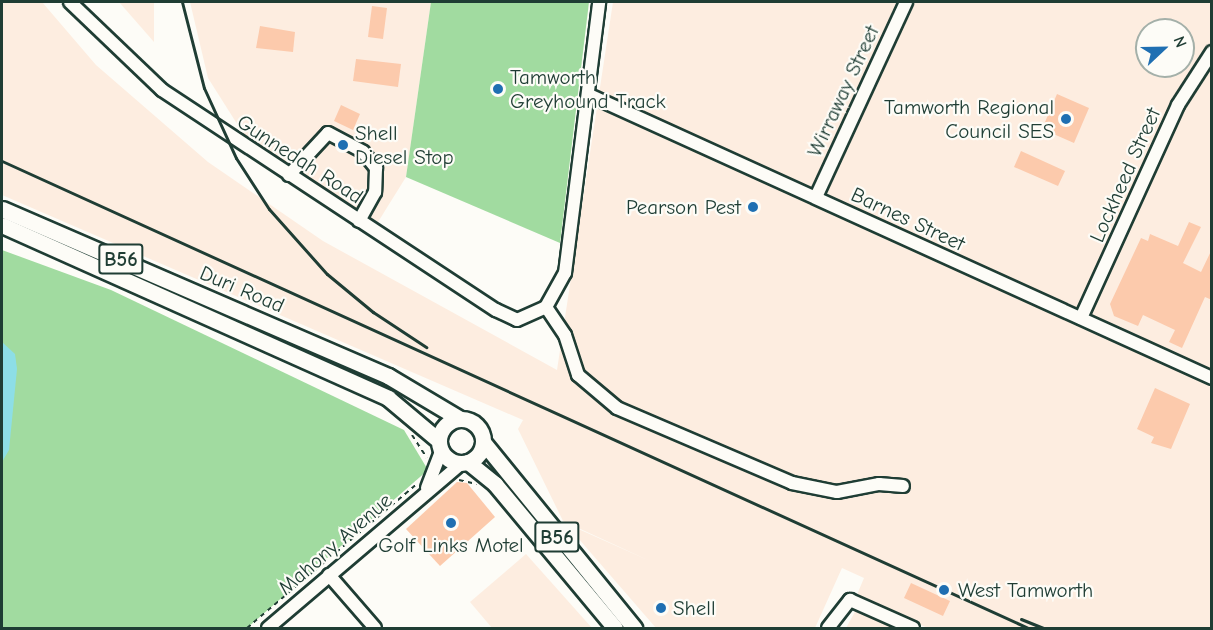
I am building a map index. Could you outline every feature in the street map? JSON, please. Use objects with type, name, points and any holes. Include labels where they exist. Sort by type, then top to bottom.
[{"type":"main road","name":"Duri Road","points":[[2,209],[377,372],[460,419]]},
{"type":"main road","name":"Duri Road","points":[[2,225],[388,398],[440,446]]},
{"type":"main road","name":"B56","points":[[460,419],[474,424],[483,442],[634,628]]},
{"type":"main road","points":[[440,446],[443,428],[460,419]]},
{"type":"main road","points":[[464,463],[478,454],[483,442]]},
{"type":"main road","name":"B56","points":[[440,446],[487,477],[615,628]]},
{"type":"street","name":"Gunnedah Road","points":[[70,2],[162,90],[495,310],[517,320],[529,318],[546,307]]},
{"type":"street","points":[[600,2],[569,254],[559,286],[546,307],[565,335],[578,375],[617,408],[792,483],[837,492],[879,484],[903,486]]},
{"type":"street","name":"Wirraway Street","points":[[816,197],[906,2]]},
{"type":"street","name":"Lockheed Street","points":[[1081,318],[1178,105],[1212,52]]},
{"type":"street","name":"Barnes Street","points":[[589,95],[1212,378]]},
{"type":"street","points":[[289,175],[328,133],[363,152],[376,168],[375,192],[359,221]]},
{"type":"street","name":"Mahony Avenue","points":[[268,628],[329,575],[424,484],[436,467],[440,446]]},
{"type":"street","name":"Mahony Avenue","points":[[424,484],[444,478],[464,463]]},
{"type":"street","points":[[329,575],[375,628]]},
{"type":"street","points":[[828,628],[850,600],[912,628]]},
{"type":"path","points":[[410,432],[436,467]]},
{"type":"path","points":[[444,478],[450,485],[466,480],[474,487],[487,477]]},
{"type":"path","points":[[247,628],[424,484]]},
{"type":"shaded area","points":[[2,2],[42,2],[96,65],[208,162],[323,241],[557,370],[613,2],[1211,2],[1211,628],[928,628],[856,597],[864,578],[842,568],[815,628],[656,628],[565,523],[650,561],[563,521],[518,429],[523,420],[2,195]]},
{"type":"shaded area","points":[[119,2],[154,2],[154,42]]},
{"type":"shaded area","points":[[190,2],[431,2],[406,177],[378,222],[246,138],[208,78]]},
{"type":"shaded area","points":[[526,554],[592,628],[492,628],[470,602]]},
{"type":"shaded area","points":[[856,610],[894,628],[846,628]]},
{"type":"green space","name":"Tamworth Greyhound Track","points":[[431,2],[589,2],[560,243],[406,177]]},
{"type":"green space","points":[[2,250],[111,290],[404,430],[428,470],[247,628],[2,628]]},
{"type":"water","points":[[2,342],[15,354],[17,369],[9,450],[2,462]]},
{"type":"building","points":[[372,6],[387,8],[383,39],[368,37]]},
{"type":"building","points":[[260,26],[295,32],[293,52],[256,48]]},
{"type":"building","points":[[356,59],[401,64],[398,87],[353,81]]},
{"type":"building","name":"Tamworth Regional Council SES","points":[[1057,94],[1089,108],[1074,143],[1042,129]]},
{"type":"building","points":[[341,105],[360,114],[353,130],[334,121]]},
{"type":"building","points":[[1021,151],[1065,171],[1058,186],[1014,167]]},
{"type":"building","points":[[1189,222],[1201,227],[1183,263],[1201,272],[1212,249],[1212,300],[1205,297],[1182,348],[1169,342],[1175,330],[1143,315],[1138,326],[1114,316],[1110,304],[1141,238],[1148,241],[1150,234],[1178,246]]},
{"type":"building","points":[[1155,388],[1190,404],[1171,449],[1151,443],[1154,437],[1137,429]]},
{"type":"building","name":"Golf Links Motel","points":[[457,482],[467,483],[495,517],[440,566],[406,529]]},
{"type":"building","points":[[911,583],[950,601],[943,616],[904,598]]},
{"type":"railway","points":[[182,2],[204,88],[236,158],[269,209],[327,274],[373,312],[426,347]]},
{"type":"railway","points":[[2,161],[1028,628]]},
{"type":"railway","points":[[1021,619],[1043,628]]},
{"type":"place","name":"Tamworth Greyhound Track","points":[[498,89]]},
{"type":"place","name":"Tamworth Regional Council SES","points":[[1066,119]]},
{"type":"place","name":"Shell Diesel Stop","points":[[343,145]]},
{"type":"place","name":"Pearson Pest","points":[[753,207]]},
{"type":"place","name":"Golf Links Motel","points":[[451,523]]},
{"type":"place","name":"West Tamworth","points":[[944,590]]},
{"type":"place","name":"Shell","points":[[661,608]]}]
